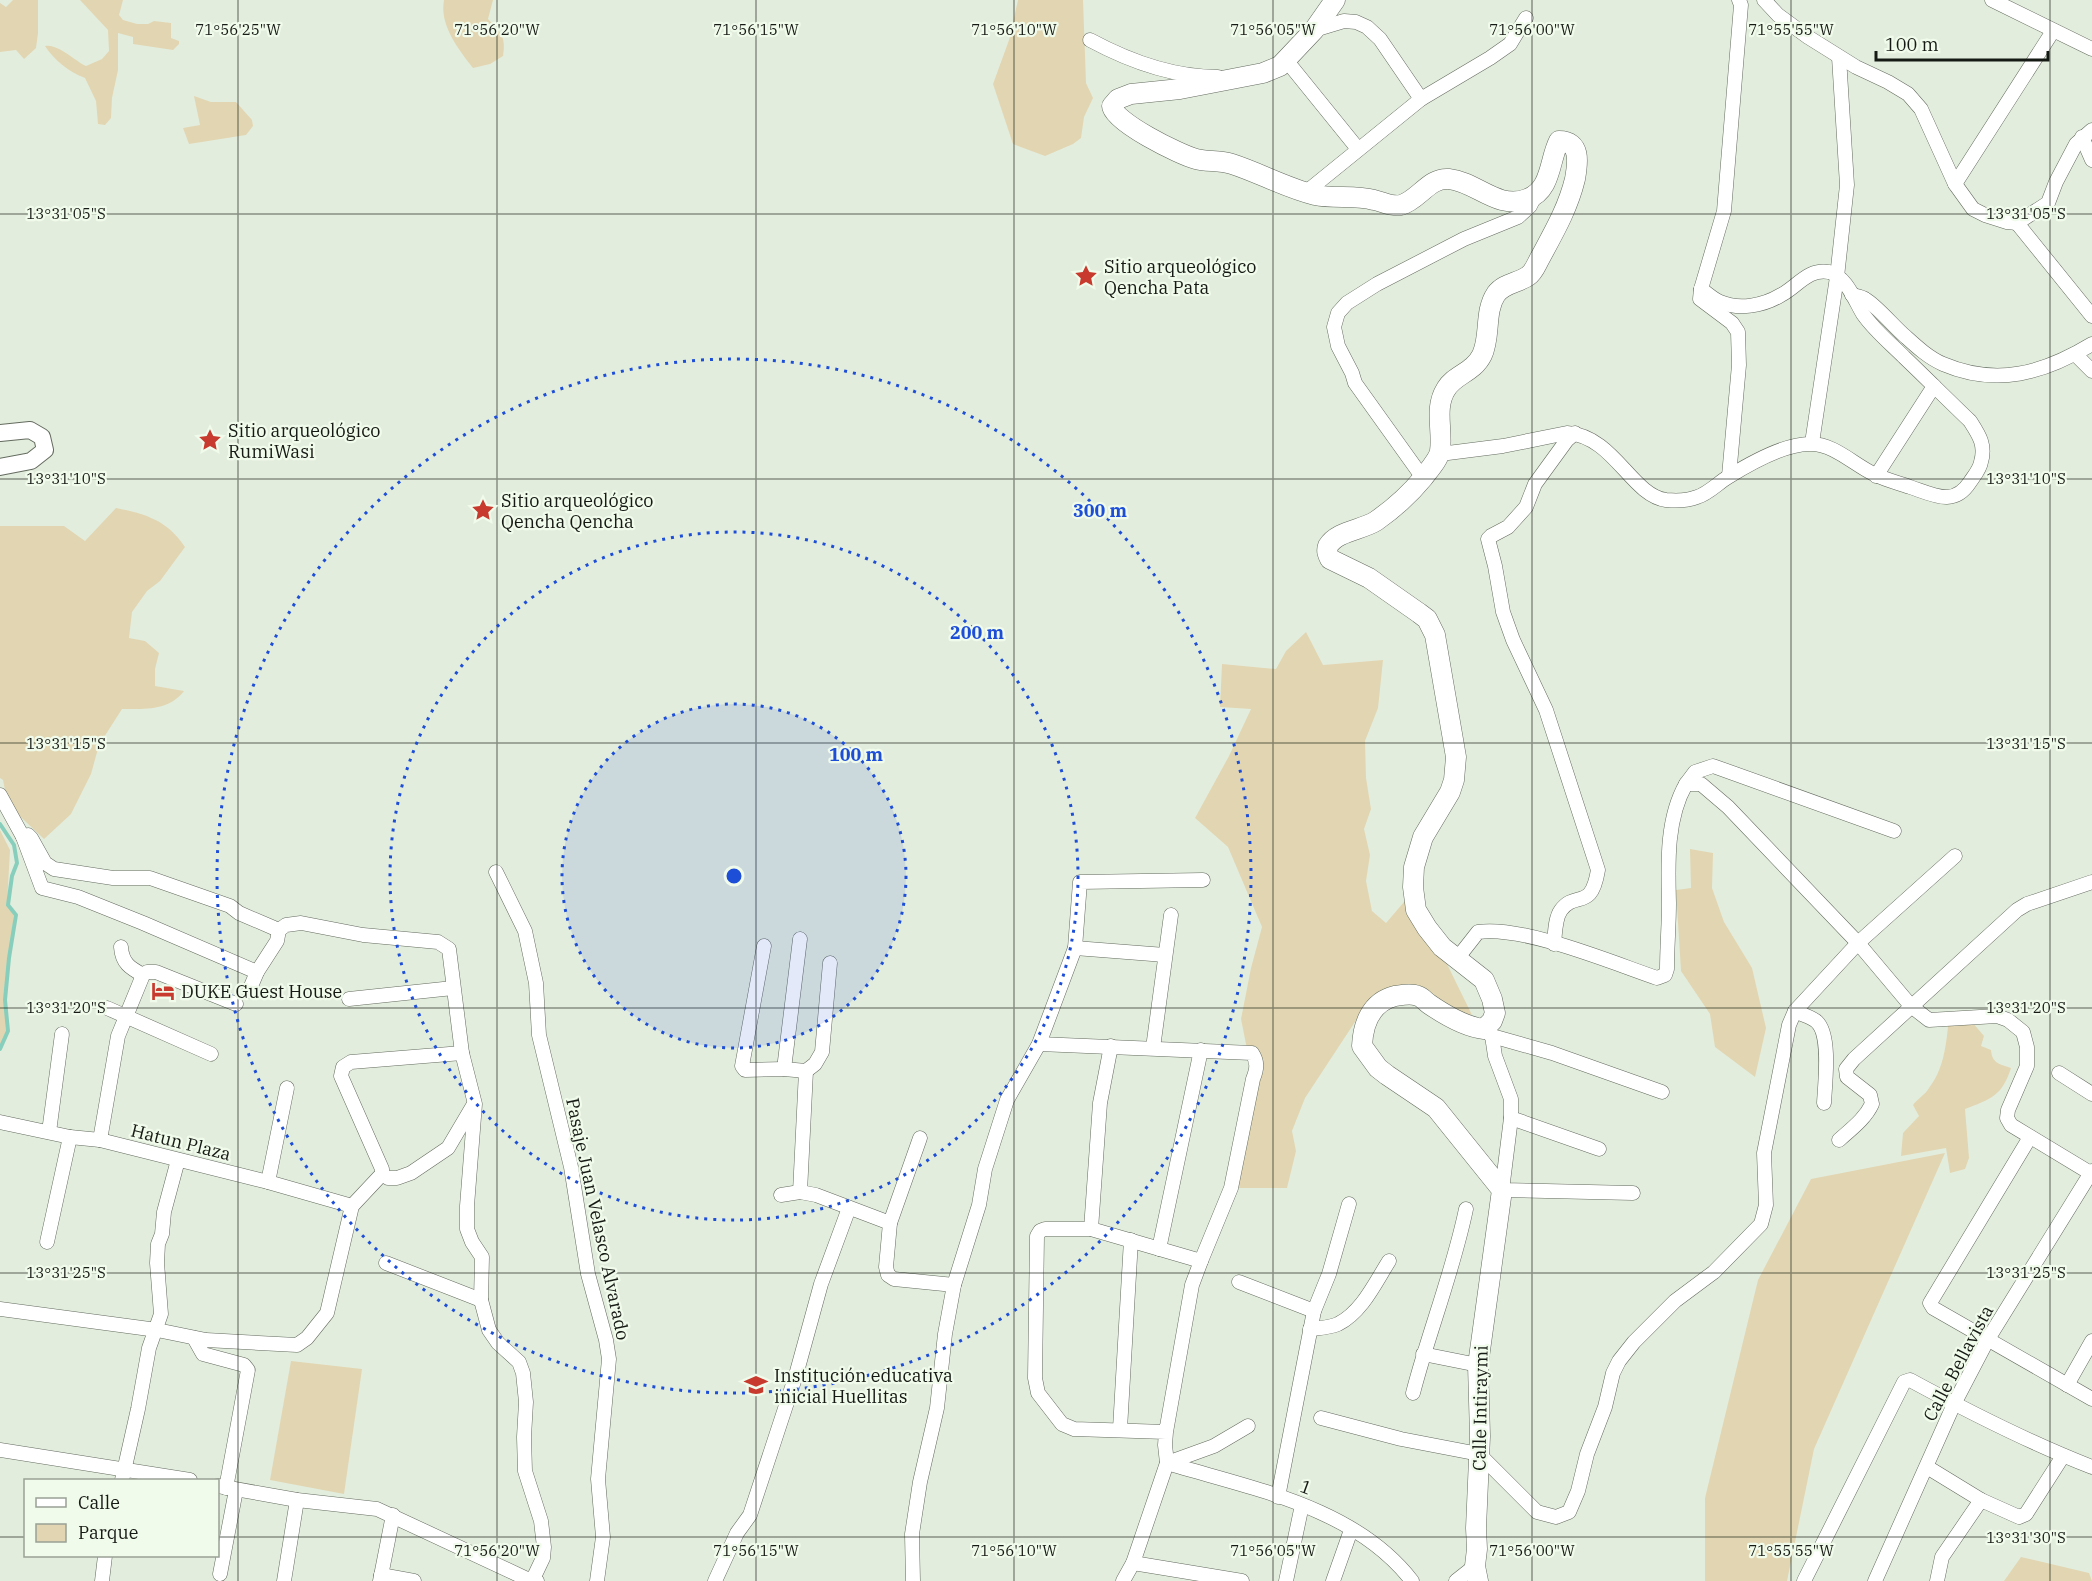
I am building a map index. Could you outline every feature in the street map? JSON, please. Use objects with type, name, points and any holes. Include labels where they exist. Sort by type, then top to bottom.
[{"type":"main road","points":[[1335,0],[1314,30],[1280,66],[1263,73],[1180,89],[1131,94],[1119,99],[1112,106],[1112,110],[1119,119],[1178,152],[1198,159],[1212,159],[1232,164],[1305,193],[1326,197],[1358,197],[1389,205],[1402,205],[1434,181],[1448,178],[1505,202],[1528,199],[1546,183],[1552,166],[1553,151],[1559,141],[1567,141],[1576,151],[1576,174],[1571,195],[1563,216],[1535,270],[1527,277],[1498,291],[1492,302],[1488,341],[1481,358],[1470,371],[1447,386],[1439,407],[1440,454],[1423,478],[1394,508],[1374,522],[1339,536],[1328,547],[1327,554],[1330,559],[1369,578],[1419,612],[1427,619],[1435,635],[1456,757],[1454,780],[1450,792],[1423,837],[1414,867],[1413,887],[1416,910],[1442,947],[1484,980],[1492,999],[1494,1013],[1488,1032],[1472,1027],[1438,1010],[1417,996],[1402,994],[1390,997],[1377,1006],[1368,1017],[1363,1030],[1362,1046],[1378,1068],[1436,1108],[1502,1194]]},
{"type":"main road","name":"Calle Intiraymi","points":[[1477,1574],[1478,1365],[1502,1194]]},
{"type":"street","points":[[1729,476],[1740,365],[1738,332],[1732,323],[1700,299],[1724,211],[1741,6],[1739,0]]},
{"type":"street","points":[[1764,0],[1778,15],[1839,57],[1908,94],[1921,109],[1955,184],[1973,209],[2007,222],[2018,223],[2048,203],[2076,144],[2087,134]]},
{"type":"street","points":[[1992,0],[2092,49]]},
{"type":"street","points":[[1305,193],[1420,99],[1510,44],[1526,18]]},
{"type":"street","points":[[1314,30],[1344,21],[1356,22],[1367,27],[1380,39],[1420,99]]},
{"type":"street","points":[[1955,184],[2053,31]]},
{"type":"street","points":[[1090,40],[1106,49],[1173,73],[1215,77],[1252,75]]},
{"type":"street","points":[[1812,443],[1837,277],[1847,185],[1839,57]]},
{"type":"street","points":[[1286,60],[1358,149]]},
{"type":"street","points":[[2087,134],[2092,160]]},
{"type":"street","points":[[1423,478],[1355,383],[1338,346],[1334,327],[1338,313],[1347,303],[1377,284],[1464,239],[1518,217],[1530,206],[1537,192]]},
{"type":"street","points":[[2018,223],[2092,316]]},
{"type":"street","points":[[1440,454],[1575,433],[1613,456],[1645,491],[1663,500],[1680,501],[1698,497],[1729,476],[1788,447],[1812,443],[1834,451],[1876,476],[1942,497],[1957,496],[1965,490],[1981,465],[1984,450],[1982,438],[1970,421],[1872,326],[1837,277],[1830,272],[1818,272],[1806,276],[1783,295],[1764,304],[1747,306],[1733,306],[1718,302],[1701,289]]},
{"type":"street","points":[[1852,295],[1866,299],[1923,352],[1943,364],[1986,376],[2024,374],[2039,370],[2092,344]]},
{"type":"street","points":[[2075,354],[2092,371]]},
{"type":"street","points":[[1876,476],[1934,386]]},
{"type":"street","points":[[0,433],[30,430],[42,437],[45,450],[31,461],[0,467]]},
{"type":"street","points":[[1554,944],[1558,915],[1562,908],[1586,898],[1595,886],[1598,870],[1546,710],[1513,640],[1503,612],[1496,566],[1488,539],[1508,527],[1526,507],[1535,483],[1567,440],[1575,433]]},
{"type":"street","points":[[1456,960],[1478,932],[1498,930],[1554,944],[1657,978],[1665,975],[1669,904],[1667,867],[1677,800],[1695,772],[1713,766],[1894,831]]},
{"type":"street","points":[[1686,784],[1701,784],[1728,807],[1858,943],[1911,1006],[1929,1020],[1997,1016],[2008,1020],[2023,1032],[2027,1047],[2027,1066],[2008,1110],[2007,1118],[2011,1125],[2092,1173]]},
{"type":"street","points":[[0,795],[23,837],[42,888],[78,897],[257,972]]},
{"type":"street","points":[[23,837],[28,835],[31,838],[45,863],[54,869],[113,878],[150,878],[230,906],[239,913],[279,930]]},
{"type":"street","points":[[1321,1418],[1401,1439],[1479,1454],[1537,1512],[1556,1517],[1569,1512],[1578,1491],[1587,1454],[1619,1361],[1634,1342],[1675,1302],[1714,1272],[1761,1224],[1766,1205],[1764,1153],[1790,1025],[1796,1011],[1858,943],[1955,856]]},
{"type":"street","name":"Pasaje Juan Velasco Alvarado","points":[[496,872],[525,931],[536,984],[539,1035],[571,1167],[588,1274],[609,1359],[598,1479],[603,1537],[597,1581]]},
{"type":"street","points":[[913,1581],[912,1534],[920,1482],[937,1408],[945,1334],[954,1285],[979,1205],[985,1169],[1007,1100],[1040,1044],[1075,948],[1080,882],[1203,880]]},
{"type":"street","points":[[1839,1140],[1863,1118],[1872,1104],[1870,1095],[1847,1077],[1846,1069],[1854,1059],[2017,910],[2027,904],[2092,882]]},
{"type":"street","points":[[1153,1048],[1171,915]]},
{"type":"street","points":[[226,1488],[297,1500],[377,1509],[530,1580],[543,1558],[541,1521],[525,1472],[526,1402],[523,1372],[519,1362],[498,1343],[489,1330],[482,1300],[482,1257],[469,1236],[466,1217],[475,1104],[462,1053],[449,949],[438,942],[363,935],[301,922],[286,925],[279,930],[277,941],[257,972],[249,991]]},
{"type":"street","points":[[784,1069],[800,939]]},
{"type":"street","points":[[764,946],[742,1066],[745,1070],[806,1071],[815,1064],[822,1052],[830,963]]},
{"type":"street","points":[[121,947],[122,957],[127,965],[145,974],[156,972],[236,1004]]},
{"type":"street","points":[[1075,948],[1165,955]]},
{"type":"street","points":[[100,1140],[118,1036],[145,974]]},
{"type":"street","points":[[349,999],[453,988]]},
{"type":"street","points":[[106,1008],[211,1054]]},
{"type":"street","points":[[1796,1011],[1816,1021],[1823,1031],[1826,1069],[1824,1102]]},
{"type":"street","points":[[1488,1032],[1662,1092]]},
{"type":"street","points":[[1488,1032],[1511,1099],[1502,1194],[1633,1193]]},
{"type":"street","points":[[49,1132],[62,1034]]},
{"type":"street","points":[[1040,1044],[1252,1053],[1256,1059],[1257,1069],[1253,1078],[1231,1188],[1192,1285],[1166,1432],[1167,1463],[1133,1563],[1122,1581]]},
{"type":"street","points":[[1091,1229],[1098,1120],[1111,1046]]},
{"type":"street","points":[[1159,1249],[1201,1050]]},
{"type":"street","points":[[0,1309],[157,1330],[194,1338],[297,1345],[307,1338],[327,1313],[352,1206],[382,1174],[382,1169],[341,1076],[343,1067],[351,1062],[462,1053]]},
{"type":"street","points":[[800,1192],[806,1071]]},
{"type":"street","points":[[2059,1073],[2092,1094]]},
{"type":"street","points":[[268,1182],[287,1088]]},
{"type":"street","points":[[382,1174],[388,1178],[397,1178],[411,1173],[448,1148],[475,1104]]},
{"type":"street","points":[[1511,1118],[1599,1149]]},
{"type":"street","name":"Hatun Plaza","points":[[0,1122],[70,1137],[100,1140],[268,1182],[352,1206]]},
{"type":"street","points":[[47,1242],[70,1137]]},
{"type":"street","points":[[2030,1137],[1930,1303],[1933,1308],[2092,1399]]},
{"type":"street","points":[[920,1138],[890,1223],[886,1267],[888,1275],[894,1279],[954,1285]]},
{"type":"street","points":[[123,1475],[149,1348],[161,1314],[157,1263],[158,1244],[178,1160]]},
{"type":"street","name":"Calle Bellavista","points":[[1875,1581],[1954,1404],[1988,1339],[2092,1173]]},
{"type":"street","points":[[781,1195],[800,1192],[816,1195],[890,1223]]},
{"type":"street","points":[[1278,1497],[1314,1311],[1329,1274],[1350,1204]]},
{"type":"street","points":[[714,1581],[737,1533],[750,1515],[796,1375],[821,1284],[849,1208]]},
{"type":"street","points":[[1413,1393],[1423,1354],[1460,1240],[1466,1209]]},
{"type":"street","points":[[1166,1432],[1074,1429],[1062,1424],[1038,1393],[1035,1378],[1037,1236],[1045,1229],[1091,1229],[1200,1261]]},
{"type":"street","points":[[1120,1429],[1131,1240]]},
{"type":"street","points":[[1310,1329],[1329,1327],[1348,1317],[1364,1301],[1389,1261]]},
{"type":"street","points":[[386,1263],[482,1300]]},
{"type":"street","points":[[1239,1282],[1314,1311]]},
{"type":"street","points":[[194,1338],[203,1354],[244,1365],[248,1370],[226,1488],[220,1574]]},
{"type":"street","points":[[2067,1385],[2092,1341]]},
{"type":"street","points":[[1423,1354],[1478,1365]]},
{"type":"street","points":[[1804,1581],[1904,1382],[1910,1380],[1954,1404],[2063,1456],[2092,1467]]},
{"type":"street","points":[[1167,1463],[1214,1446],[1248,1426]]},
{"type":"street","points":[[0,1450],[123,1475],[177,1479]]},
{"type":"street","points":[[1927,1467],[1981,1500],[2019,1517],[2026,1514],[2063,1456]]},
{"type":"street","name":"1","points":[[1167,1463],[1278,1497],[1331,1517],[1384,1551],[1412,1581]]},
{"type":"street","points":[[284,1581],[297,1500]]},
{"type":"street","points":[[1937,1581],[1942,1557],[1981,1500]]},
{"type":"street","points":[[1286,1581],[1302,1505]]},
{"type":"street","points":[[393,1515],[380,1578],[414,1581]]},
{"type":"street","points":[[1333,1581],[1351,1530]]},
{"type":"street","points":[[102,1581],[105,1557]]},
{"type":"street","points":[[1133,1563],[1242,1581]]},
{"type":"street","points":[[1456,1581],[1477,1574]]},
{"type":"green space","points":[[13,0],[38,0],[36,48],[24,59],[16,50],[0,52],[0,3],[6,7]]},
{"type":"green space","points":[[80,0],[123,0],[119,15],[123,20],[137,24],[148,24],[154,21],[171,23],[171,38],[179,41],[173,50],[133,44],[133,37],[118,33],[118,70],[112,98],[111,118],[105,125],[98,124],[96,101],[85,78],[62,65],[45,46],[60,49],[86,66],[102,59],[109,51],[108,30]]},
{"type":"green space","points":[[444,0],[493,0],[488,19],[502,35],[503,56],[490,64],[473,68],[447,28],[444,19]]},
{"type":"green space","points":[[1018,0],[1083,0],[1086,83],[1093,98],[1084,117],[1081,138],[1045,156],[1013,144],[993,84],[1009,40]]},
{"type":"green space","points":[[194,96],[211,102],[236,102],[252,120],[253,126],[246,135],[189,144],[183,128],[200,125]]},
{"type":"green space","points":[[116,508],[146,516],[163,524],[185,547],[160,581],[147,591],[132,612],[129,638],[145,641],[159,653],[155,669],[155,686],[184,691],[178,698],[156,708],[122,709],[99,745],[91,774],[71,814],[44,839],[8,805],[3,780],[0,778],[0,526],[64,526],[85,541]]},
{"type":"green space","points":[[1306,632],[1323,665],[1383,660],[1378,708],[1365,741],[1366,778],[1371,809],[1364,829],[1370,855],[1366,881],[1372,911],[1386,923],[1410,895],[1416,927],[1447,964],[1472,1015],[1456,1012],[1400,988],[1372,996],[1305,1098],[1292,1131],[1296,1151],[1287,1188],[1231,1188],[1253,1079],[1241,1019],[1262,927],[1228,847],[1195,818],[1229,756],[1251,709],[1220,707],[1222,664],[1276,669],[1286,651]]},
{"type":"green space","points":[[0,830],[10,850],[7,905],[14,913],[5,1000],[6,1035],[0,1046]]},
{"type":"green space","points":[[1690,849],[1713,853],[1712,888],[1724,922],[1752,968],[1766,1028],[1755,1077],[1715,1047],[1710,1014],[1681,971],[1676,890],[1691,888]]},
{"type":"green space","points":[[1972,1022],[1984,1036],[1981,1046],[1991,1050],[1997,1062],[2011,1068],[1999,1091],[1965,1109],[1969,1158],[1965,1169],[1950,1173],[1946,1148],[1901,1156],[1903,1133],[1919,1116],[1913,1105],[1938,1074],[1945,1050],[1948,1026]]},
{"type":"green space","points":[[1945,1153],[1814,1449],[1787,1581],[1705,1581],[1705,1498],[1758,1280],[1811,1179]]},
{"type":"green space","points":[[291,1361],[362,1369],[344,1494],[270,1480]]},
{"type":"green space","points":[[2021,1557],[2089,1573],[2092,1581],[2004,1581]]},
{"type":"waterway","points":[[0,824],[14,845],[17,863],[12,876],[8,905],[16,915],[5,1000],[8,1031],[0,1049]]},
{"type":"place","name":"Sitio arqueológico Qencha Pata","points":[[1086,276]]},
{"type":"place","name":"Sitio arqueológico RumiWasi","points":[[210,440]]},
{"type":"place","name":"Sitio arqueológico Qencha Qencha","points":[[483,510]]},
{"type":"place","name":"DUKE Guest House","points":[[163,991]]},
{"type":"place","name":"Institución educativa inicial Huellitas","points":[[756,1385]]}]
